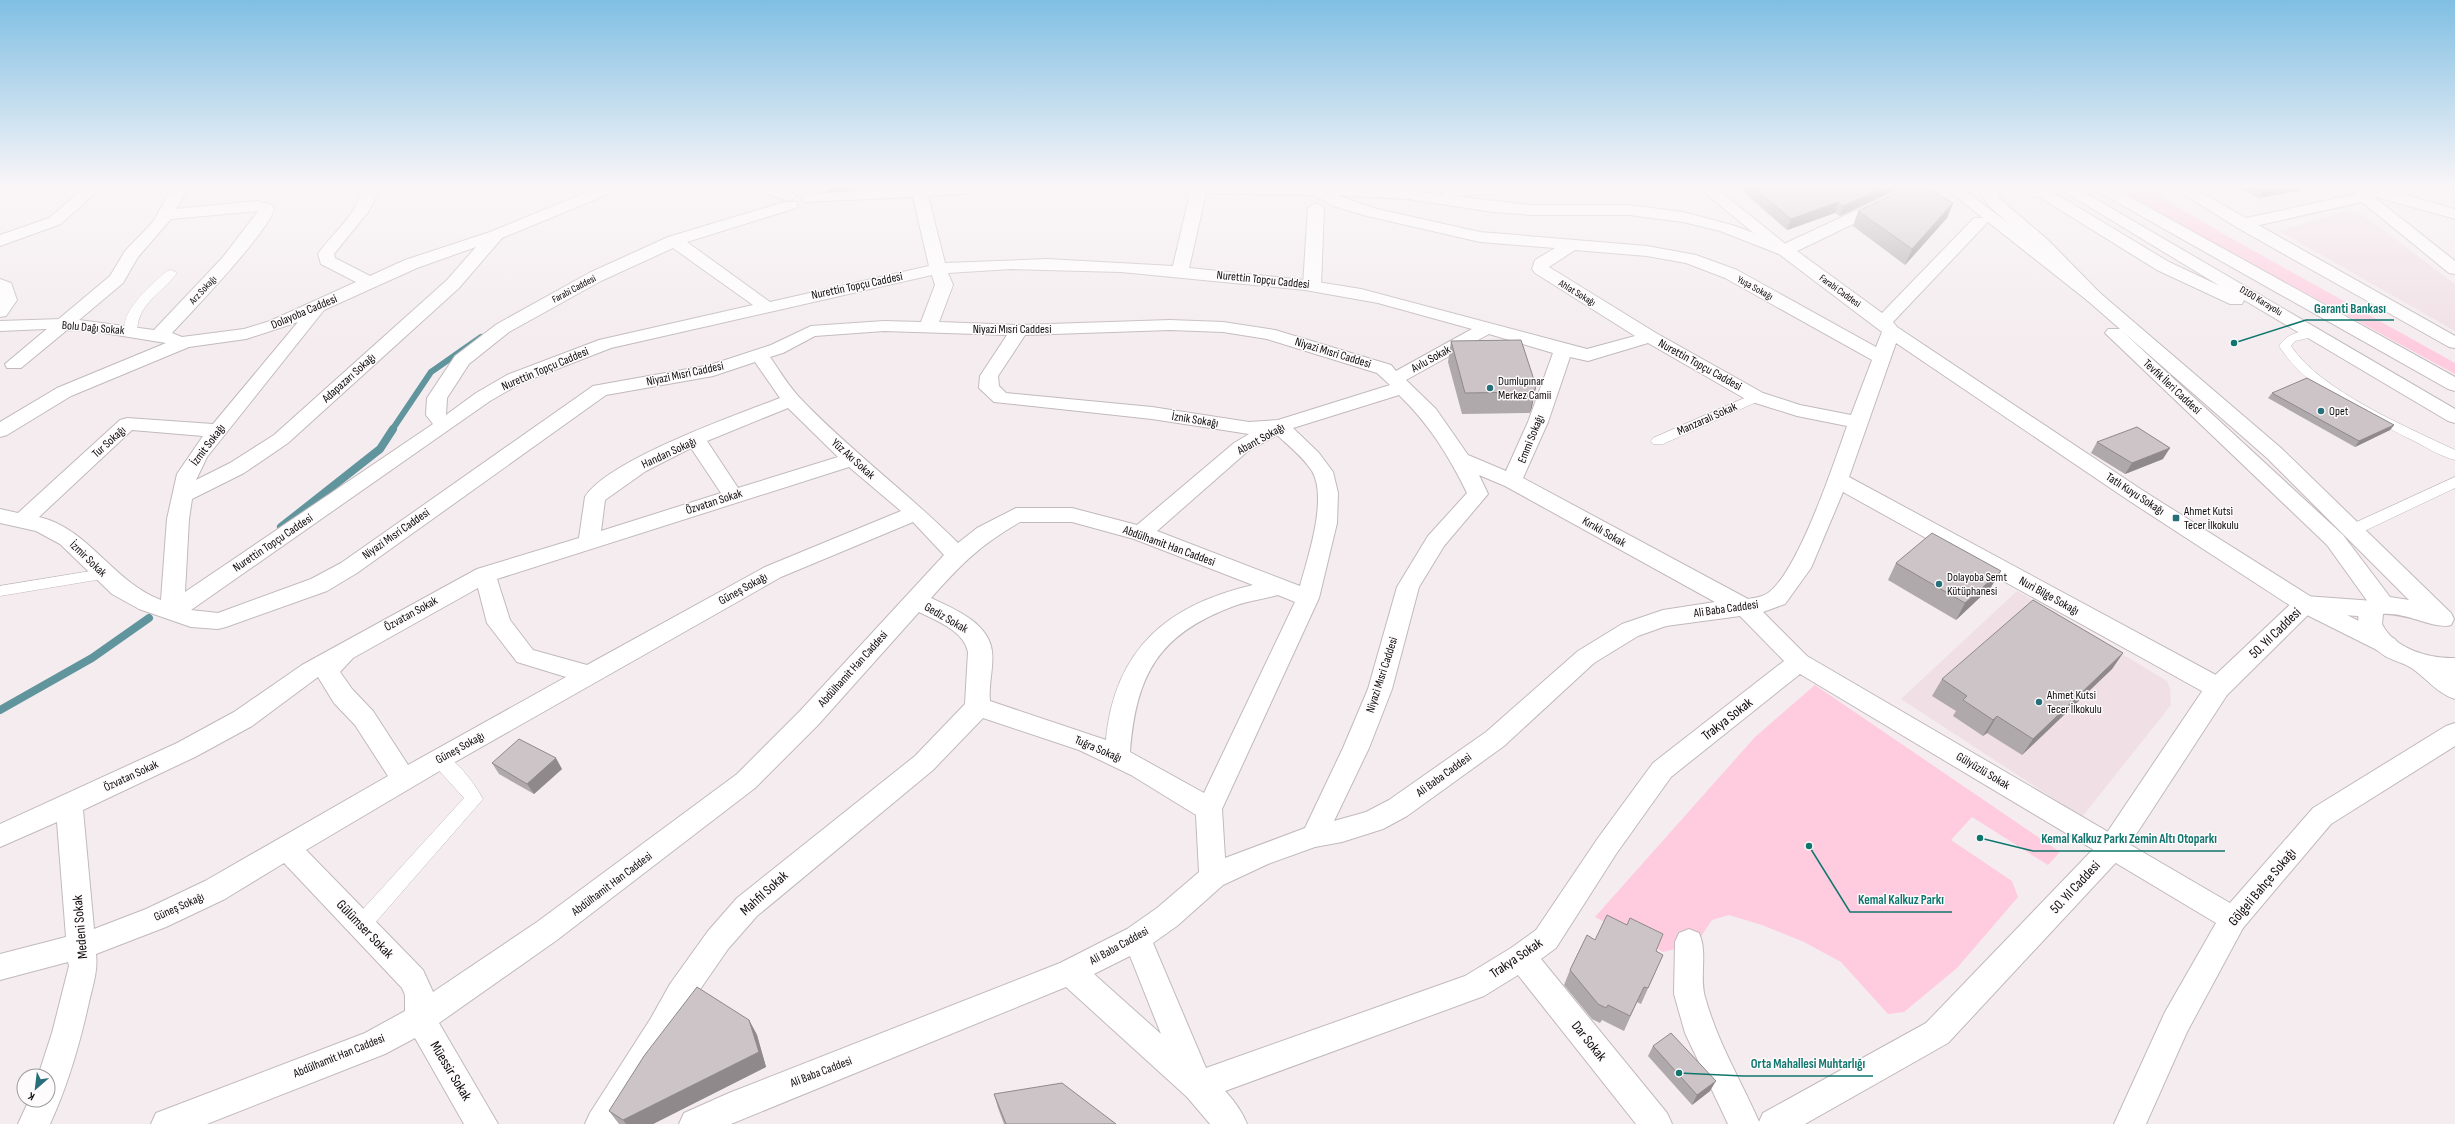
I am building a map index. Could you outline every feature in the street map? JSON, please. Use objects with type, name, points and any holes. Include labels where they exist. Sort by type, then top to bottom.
[{"type":"main road","points":[[14,364],[116,279],[128,263],[131,256],[146,240]]},
{"type":"main road","name":"Arz Sokağı","points":[[159,336],[223,269],[246,240]]},
{"type":"main road","points":[[335,240],[326,254],[327,260],[370,283]]},
{"type":"main road","name":"Dolayoba Caddesi","points":[[0,431],[64,392],[184,342],[246,334],[281,323],[438,254],[479,240]]},
{"type":"main road","name":"Adapazarı Sokağı","points":[[182,496],[237,468],[280,439],[424,311],[452,284],[491,240]]},
{"type":"main road","points":[[928,328],[944,285],[938,269],[931,240]]},
{"type":"main road","points":[[1180,272],[1184,240]]},
{"type":"main road","points":[[1312,285],[1314,240]]},
{"type":"main road","name":"Yuşa Sokağı","points":[[1526,240],[1646,251],[1690,259],[1731,274],[1882,358]]},
{"type":"main road","name":"Farabi Caddesi","points":[[1758,240],[1785,250],[1887,326]]},
{"type":"main road","points":[[1773,240],[1785,250],[1805,240]]},
{"type":"main road","name":"Ali Baba Caddesi","points":[[695,1124],[740,1104],[1001,1001],[1070,972],[1138,938],[1167,917],[1213,877],[1258,856],[1314,836],[1342,831],[1374,821],[1398,808],[1495,739],[1586,657],[1630,630],[1663,618],[1721,609],[1745,608],[1768,603],[1777,598],[1789,584],[1802,563],[1838,480],[1882,358],[1887,326],[1963,240]]},
{"type":"main road","name":"Tevfik İleri Caddesi","points":[[2004,240],[2062,287],[2246,454],[2335,540],[2379,607]]},
{"type":"main road","points":[[2021,240],[2094,297],[2274,453],[2449,624]]},
{"type":"main road","points":[[2038,240],[2094,297]]},
{"type":"main road","points":[[2121,240],[2163,266],[2202,286],[2313,333]]},
{"type":"main road","name":"D100 Karayolu","points":[[2155,240],[2455,416]]},
{"type":"main road","name":"D100 Karayolu","points":[[2197,240],[2455,385]]},
{"type":"main road","points":[[2271,240],[2455,343]]},
{"type":"main road","points":[[2422,240],[2455,269]]},
{"type":"main road","points":[[674,241],[765,306]]},
{"type":"main road","name":"Farabi Caddesi","points":[[444,426],[436,415],[437,398],[462,360],[477,346],[503,328],[582,284],[674,241]]},
{"type":"main road","name":"Ahlat Sokağı","points":[[1573,244],[1541,264],[1541,269],[1546,275],[1650,338]]},
{"type":"main road","name":"Nurettin Topçu Caddesi","points":[[172,612],[444,426],[483,397],[514,379],[605,344],[765,306],[938,269],[990,263],[1040,263],[1180,272],[1312,285],[1380,298],[1563,350],[1588,355],[1650,338],[1756,397],[1797,410],[1858,422]]},
{"type":"main road","points":[[0,284],[5,287],[8,300],[0,312]]},
{"type":"main road","name":"İzmit Sokağı","points":[[172,612],[178,519],[187,474],[218,431],[318,308]]},
{"type":"main road","name":"Bolu Dağı Sokak","points":[[0,326],[62,324],[159,336],[184,342]]},
{"type":"main road","name":"Niyazi Mısri Caddesi","points":[[172,612],[191,619],[218,621],[318,585],[349,568],[600,390],[714,370],[777,349],[811,331],[884,326],[1019,330],[1116,326],[1223,327],[1269,334],[1384,369],[1400,383],[1428,413],[1461,460],[1478,494],[1436,540],[1408,587],[1380,689],[1356,748],[1314,836]]},
{"type":"main road","name":"Tatlı Kuyu Sokağı","points":[[1887,326],[2135,495],[2305,604],[2420,662]]},
{"type":"main road","name":"Avlu Sokak","points":[[1400,383],[1487,328]]},
{"type":"main road","name":"İznik Sokağı","points":[[1019,330],[989,376],[989,388],[1001,398],[1152,413],[1249,428],[1279,426]]},
{"type":"main road","name":"Emmi Sokağı","points":[[1512,482],[1538,422],[1563,350]]},
{"type":"main road","name":"Yüz Akı Sokak","points":[[759,355],[790,400],[852,459],[916,513],[957,555]]},
{"type":"main road","name":"Abant Sokağı","points":[[1141,533],[1241,447],[1279,426],[1400,383]]},
{"type":"main road","name":"Handan Sokağı","points":[[589,543],[595,497],[614,480],[666,452],[790,400]]},
{"type":"main road","name":"Tur Sokağı","points":[[23,520],[127,424],[218,431]]},
{"type":"main road","points":[[1213,877],[1209,809],[1308,598],[1327,516],[1325,477],[1301,445],[1279,426]]},
{"type":"main road","points":[[696,440],[733,496]]},
{"type":"main road","name":"Özvatan Sokak","points":[[0,836],[193,747],[243,719],[310,671],[348,649],[485,576],[852,459]]},
{"type":"main road","name":"Kırıklı Sokak","points":[[1461,460],[1512,482],[1745,608]]},
{"type":"main road","name":"Nuri Bilge Sokağı","points":[[1838,480],[2218,688]]},
{"type":"main road","name":"Güneş Sokağı","points":[[0,967],[82,946],[156,918],[215,890],[288,849],[439,759],[773,572],[916,513]]},
{"type":"main road","name":"Abdülhamit Han Caddesi","points":[[167,1124],[374,1044],[420,1019],[547,931],[746,781],[809,718],[957,555],[985,533],[1016,515],[1072,515],[1141,533],[1308,598]]},
{"type":"main road","name":"İzmir Sokak","points":[[0,516],[42,525],[68,539],[103,574],[120,588],[147,603],[172,612]]},
{"type":"main road","points":[[485,576],[500,623],[525,656],[590,675]]},
{"type":"main road","points":[[1117,757],[1118,727],[1122,706],[1130,682],[1143,656],[1165,635],[1192,616],[1225,601],[1278,587]]},
{"type":"main road","name":"Gediz Sokak","points":[[916,600],[971,631],[978,641],[980,652],[976,692],[978,707]]},
{"type":"main road","name":"50. Yıl Caddesi","points":[[1774,1124],[1937,1033],[2112,848],[2218,688],[2305,604],[2411,607],[2449,624]]},
{"type":"main road","points":[[2379,607],[2370,616],[2370,624],[2376,634],[2387,645]]},
{"type":"main road","name":"Gülyüzlü Sokak","points":[[1745,608],[1799,662],[2233,919]]},
{"type":"main road","points":[[348,649],[327,671],[343,696],[364,718],[404,780]]},
{"type":"main road","name":"Trakya Sokak","points":[[1198,1086],[1474,986],[1521,957],[1546,939],[1607,846],[1662,770],[1799,662]]},
{"type":"main road","points":[[2420,662],[2437,667],[2455,667]]},
{"type":"main road","points":[[2420,662],[2455,690]]},
{"type":"main road","name":"Tuğra Sokağı","points":[[978,707],[1088,743],[1117,757],[1209,809]]},
{"type":"main road","name":"Mahfil Sokak","points":[[601,1124],[662,1028],[680,994],[718,940],[747,907],[924,763],[978,707]]},
{"type":"main road","name":"Gölgeli Bahçe Sokağı","points":[[2130,1124],[2176,1022],[2233,919],[2322,816],[2455,734]]},
{"type":"main road","name":"Medeni Sokak","points":[[56,1068],[67,1033],[83,966],[69,805]]},
{"type":"main road","name":"Gülümser Sokak","points":[[288,849],[413,979],[420,995],[420,1019]]},
{"type":"main road","points":[[1138,938],[1198,1086]]},
{"type":"main road","points":[[1689,942],[1689,994],[1698,1026],[1744,1124]]},
{"type":"main road","name":"Dar Sokak","points":[[1521,957],[1656,1124]]},
{"type":"main road","points":[[1070,972],[1198,1086],[1230,1124]]},
{"type":"main road","name":"Müessir Sokak","points":[[420,1019],[482,1124]]},
{"type":"main road","points":[[34,1124],[41,1108]]},
{"type":"lane","points":[[131,332],[131,316],[171,273]]},
{"type":"lane","points":[[2313,333],[2291,338],[2285,346],[2288,354],[2314,377],[2362,407],[2455,456]]},
{"type":"lane","name":"Manzaralı Sokak","points":[[1658,441],[1756,397]]},
{"type":"lane","points":[[2353,530],[2455,482]]},
{"type":"lane","points":[[0,591],[103,574]]},
{"type":"lane","points":[[361,926],[474,799],[466,785],[439,759]]},
{"type":"shaded area","points":[[2209,240],[2235,240],[2455,363],[2455,374]]},
{"type":"shaded area","points":[[2296,240],[2397,240],[2455,284],[2455,331]]},
{"type":"shaded area","name":"Ahmet Kutsi Tecer İlkokulu","points":[[2017,591],[2167,681],[2170,689],[2171,705],[2082,817],[1901,699]]},
{"type":"shaded area","points":[[1815,685],[2060,852],[2048,865],[1972,817],[1951,840],[2012,881],[2018,897],[1957,968],[1904,1012],[1888,1014],[1841,962],[1804,942],[1762,925],[1729,915],[1712,920],[1696,944],[1663,952],[1595,917],[1755,737]]},
{"type":"building","points":[[1900,240],[1920,240],[1912,249]]},
{"type":"building","points":[[1521,340],[1536,386],[1534,392],[1465,393],[1451,341]]},
{"type":"building","points":[[2307,378],[2394,425],[2359,441],[2272,393]]},
{"type":"building","points":[[2137,427],[2170,448],[2132,463],[2097,442]]},
{"type":"building","points":[[1932,533],[2001,571],[1965,603],[1896,563]]},
{"type":"building","points":[[2033,600],[2123,653],[2033,739],[1997,716],[1993,720],[1963,700],[1967,696],[1942,679]]},
{"type":"building","points":[[519,739],[556,758],[527,784],[492,763]]},
{"type":"building","points":[[1607,915],[1627,925],[1630,918],[1663,934],[1656,951],[1663,955],[1648,988],[1644,987],[1630,1016],[1608,1005],[1606,1008],[1598,1004],[1570,970],[1587,935],[1595,940]]},
{"type":"building","points":[[697,987],[749,1020],[759,1052],[623,1120],[609,1111],[644,1056]]},
{"type":"building","points":[[1671,1033],[1716,1081],[1697,1095],[1653,1046]]},
{"type":"building","points":[[1062,1083],[1116,1124],[1006,1124],[994,1094]]},
{"type":"waterway","points":[[392,430],[431,372],[481,337]]},
{"type":"waterway","points":[[281,527],[380,449],[393,429]]},
{"type":"waterway","points":[[0,710],[92,658],[149,618]]},
{"type":"place","name":"Garanti Bankası","points":[[2234,343]]},
{"type":"place","name":"Dumlupınar Merkez Camii","points":[[1490,388]]},
{"type":"place","name":"Opet","points":[[2321,411]]},
{"type":"place","name":"Ahmet Kutsi̇ Tecer İlkokulu","points":[[2176,518]]},
{"type":"place","name":"Dolayoba Semt Kütüphanesi","points":[[1939,584]]},
{"type":"place","name":"Ahmet Kutsi Tecer İlkokulu","points":[[2039,702]]},
{"type":"place","name":"Kemal Kalkuz Parkı Zemin Altı Otoparkı","points":[[1980,838]]},
{"type":"place","name":"Kemal Kalkuz Parkı","points":[[1809,846]]},
{"type":"place","name":"Orta Mahallesi Muhtarlığı","points":[[1679,1073]]}]
